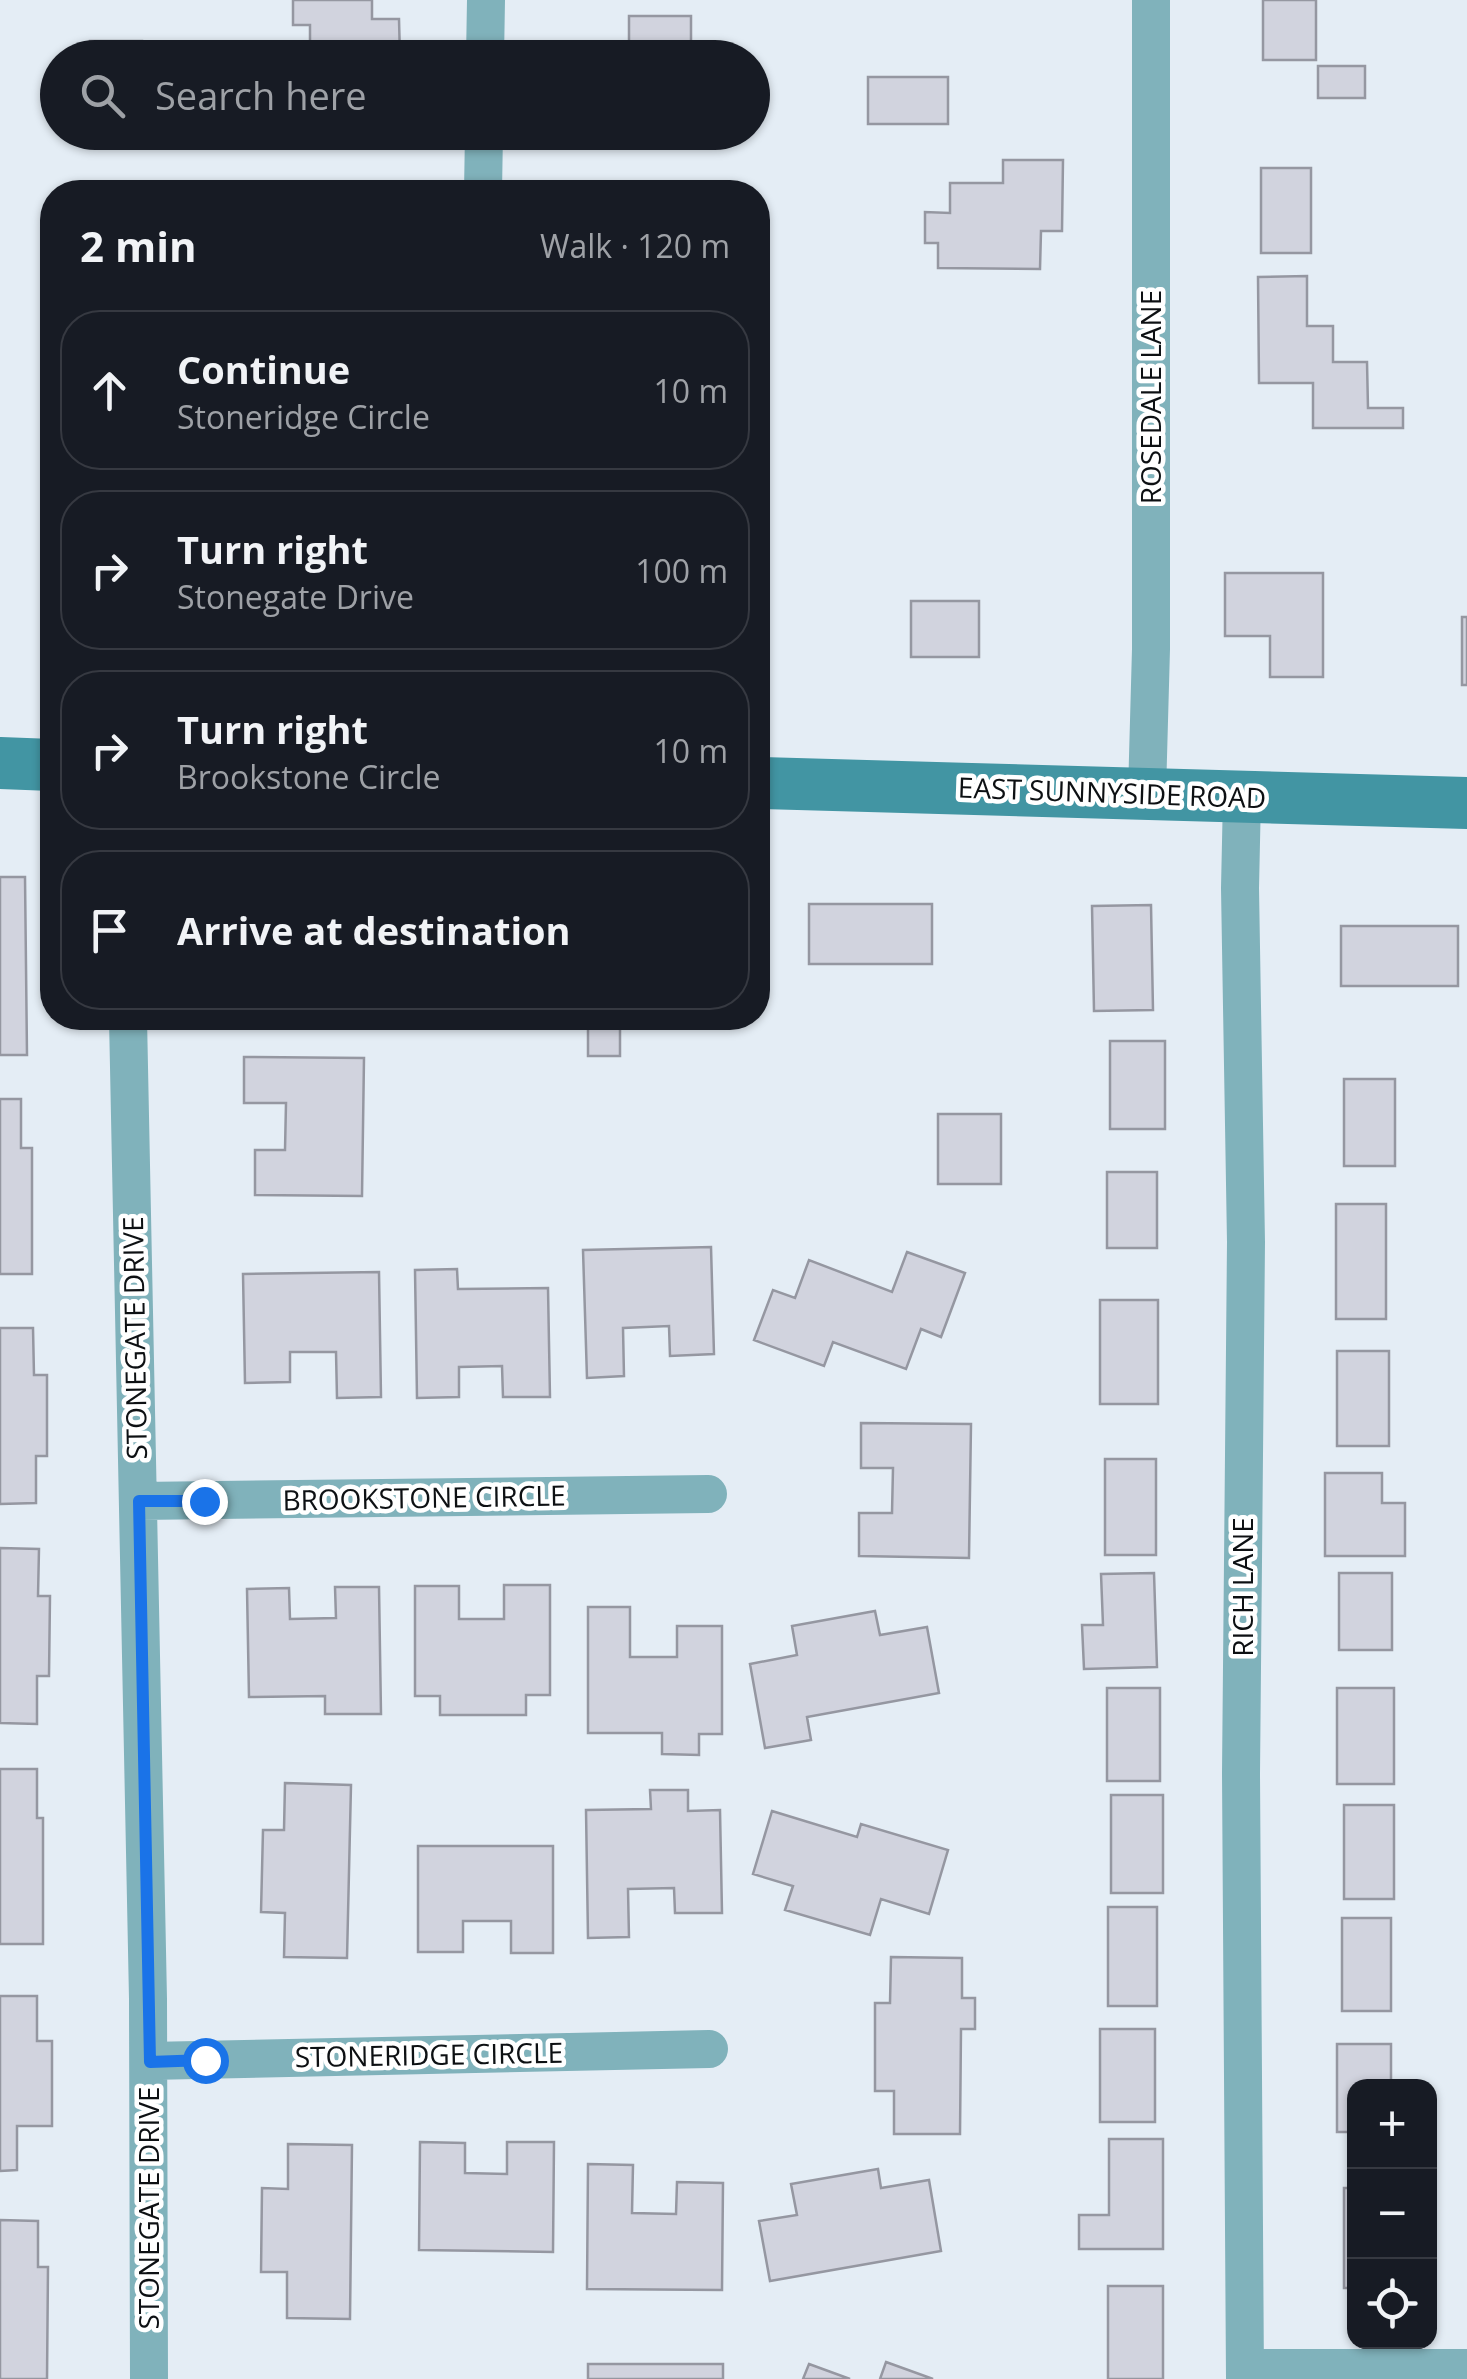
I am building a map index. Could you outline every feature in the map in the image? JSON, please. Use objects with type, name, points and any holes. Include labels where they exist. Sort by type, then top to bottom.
[{"type":"main road","points":[[0,763],[40,765]]},
{"type":"main road","name":"EAST SUNNYSIDE ROAD","points":[[770,783],[1467,803]]},
{"type":"street","points":[[485,40],[486,0]]},
{"type":"street","name":"ROSEDALE LANE","points":[[1147,794],[1151,0]]},
{"type":"street","points":[[483,180],[484,150]]},
{"type":"street","name":"RICH LANE","points":[[1242,796],[1246,1262],[1242,1792],[1245,2374]]},
{"type":"street","name":"STONEGATE DRIVE","points":[[128,1030],[150,2062],[150,2379]]},
{"type":"street","name":"BROOKSTONE CIRCLE","points":[[139,1501],[708,1494]]},
{"type":"street","name":"STONERIDGE CIRCLE","points":[[150,2062],[709,2050]]},
{"type":"street","points":[[1245,2374],[1467,2368]]},
{"type":"building","points":[[293,0],[372,0],[372,19],[399,19],[400,40],[310,40],[310,25],[293,25]]},
{"type":"building","points":[[1263,0],[1316,0],[1316,60],[1263,60]]},
{"type":"building","points":[[629,16],[691,16],[691,40],[629,40]]},
{"type":"building","points":[[1318,66],[1365,66],[1365,98],[1318,98]]},
{"type":"building","points":[[868,77],[948,77],[948,124],[868,124]]},
{"type":"building","points":[[1003,160],[1063,160],[1062,231],[1041,231],[1040,269],[938,268],[938,243],[925,243],[925,212],[950,213],[950,183],[1003,183]]},
{"type":"building","points":[[1261,168],[1311,168],[1311,253],[1261,253]]},
{"type":"building","points":[[1307,276],[1307,326],[1333,326],[1333,362],[1367,362],[1368,408],[1403,408],[1403,428],[1313,428],[1313,383],[1259,383],[1258,277]]},
{"type":"building","points":[[1225,573],[1323,573],[1323,677],[1270,677],[1270,636],[1225,636]]},
{"type":"building","points":[[911,601],[979,601],[979,657],[911,657]]},
{"type":"building","points":[[1462,617],[1467,617],[1467,685],[1462,685]]},
{"type":"building","points":[[0,877],[25,877],[27,1055],[0,1055]]},
{"type":"building","points":[[809,904],[932,904],[932,964],[809,964]]},
{"type":"building","points":[[1151,905],[1153,1010],[1094,1011],[1092,906]]},
{"type":"building","points":[[1341,926],[1458,926],[1458,986],[1341,986]]},
{"type":"building","points":[[588,1030],[620,1030],[620,1056],[588,1056]]},
{"type":"building","points":[[1110,1041],[1165,1041],[1165,1129],[1110,1129]]},
{"type":"building","points":[[244,1057],[364,1058],[362,1196],[255,1195],[255,1150],[285,1150],[286,1103],[244,1103]]},
{"type":"building","points":[[1344,1079],[1395,1079],[1395,1166],[1344,1166]]},
{"type":"building","points":[[0,1099],[21,1099],[21,1148],[32,1148],[32,1274],[0,1274]]},
{"type":"building","points":[[938,1114],[1001,1114],[1001,1184],[938,1184]]},
{"type":"building","points":[[1107,1172],[1157,1172],[1157,1248],[1107,1248]]},
{"type":"building","points":[[1336,1204],[1386,1204],[1386,1319],[1336,1319]]},
{"type":"building","points":[[711,1247],[714,1354],[670,1356],[669,1326],[623,1328],[624,1376],[587,1378],[583,1250]]},
{"type":"building","points":[[907,1252],[965,1273],[941,1337],[921,1329],[906,1369],[833,1342],[824,1366],[754,1340],[773,1290],[795,1298],[809,1260],[892,1292]]},
{"type":"building","points":[[457,1269],[458,1289],[548,1288],[550,1397],[503,1397],[502,1366],[459,1367],[459,1397],[417,1398],[415,1270]]},
{"type":"building","points":[[379,1272],[381,1397],[337,1398],[336,1352],[290,1352],[290,1382],[245,1383],[243,1274]]},
{"type":"building","points":[[1100,1300],[1158,1300],[1158,1404],[1100,1404]]},
{"type":"building","points":[[0,1328],[33,1328],[34,1375],[47,1375],[47,1456],[36,1456],[36,1503],[0,1504]]},
{"type":"building","points":[[1337,1351],[1389,1351],[1389,1446],[1337,1446]]},
{"type":"building","points":[[861,1423],[971,1424],[969,1558],[859,1556],[859,1513],[892,1513],[893,1468],[861,1468]]},
{"type":"building","points":[[1105,1459],[1156,1459],[1156,1555],[1105,1555]]},
{"type":"building","points":[[1325,1473],[1382,1473],[1382,1503],[1405,1503],[1405,1556],[1325,1556]]},
{"type":"building","points":[[0,1548],[39,1549],[38,1596],[50,1596],[49,1676],[37,1676],[37,1724],[0,1723]]},
{"type":"building","points":[[1154,1573],[1157,1667],[1084,1669],[1082,1625],[1103,1625],[1101,1574]]},
{"type":"building","points":[[1339,1573],[1392,1573],[1392,1650],[1339,1650]]},
{"type":"building","points":[[504,1585],[550,1585],[550,1695],[526,1695],[526,1715],[440,1715],[440,1696],[415,1696],[415,1586],[459,1586],[459,1619],[504,1619]]},
{"type":"building","points":[[335,1587],[379,1587],[381,1714],[325,1714],[325,1696],[249,1697],[247,1589],[289,1588],[290,1619],[336,1618]]},
{"type":"building","points":[[588,1607],[630,1607],[630,1657],[677,1657],[677,1626],[722,1626],[722,1734],[699,1734],[699,1755],[662,1754],[662,1733],[588,1733]]},
{"type":"building","points":[[875,1611],[880,1635],[927,1627],[939,1693],[807,1717],[811,1740],[765,1748],[750,1664],[797,1655],[792,1626]]},
{"type":"building","points":[[1107,1688],[1160,1688],[1160,1781],[1107,1781]]},
{"type":"building","points":[[1337,1688],[1394,1688],[1394,1784],[1337,1784]]},
{"type":"building","points":[[0,1769],[37,1769],[37,1818],[43,1818],[43,1944],[0,1944]]},
{"type":"building","points":[[285,1783],[351,1785],[347,1958],[284,1957],[285,1913],[261,1912],[263,1830],[284,1830]]},
{"type":"building","points":[[650,1790],[688,1790],[688,1811],[720,1810],[722,1913],[675,1913],[674,1888],[628,1889],[629,1937],[588,1938],[586,1810],[651,1809]]},
{"type":"building","points":[[1111,1795],[1163,1795],[1163,1893],[1111,1893]]},
{"type":"building","points":[[1344,1805],[1394,1805],[1394,1899],[1344,1899]]},
{"type":"building","points":[[772,1811],[857,1837],[861,1824],[948,1850],[929,1914],[881,1899],[870,1935],[785,1910],[793,1886],[753,1874]]},
{"type":"building","points":[[418,1846],[553,1846],[553,1953],[511,1953],[511,1921],[463,1921],[463,1952],[418,1952]]},
{"type":"building","points":[[1108,1907],[1157,1907],[1157,2006],[1108,2006]]},
{"type":"building","points":[[1342,1918],[1391,1918],[1391,2011],[1342,2011]]},
{"type":"building","points":[[891,1957],[962,1958],[962,1998],[975,1998],[975,2029],[961,2029],[960,2134],[894,2134],[894,2091],[875,2091],[875,2003],[890,2003]]},
{"type":"building","points":[[0,1996],[37,1996],[37,2041],[52,2041],[52,2126],[17,2126],[17,2170],[0,2171]]},
{"type":"building","points":[[1100,2029],[1155,2029],[1155,2122],[1100,2122]]},
{"type":"building","points":[[1337,2044],[1391,2044],[1391,2079],[1347,2079],[1347,2132],[1337,2132]]},
{"type":"building","points":[[1109,2139],[1163,2139],[1163,2249],[1079,2249],[1079,2215],[1109,2215]]},
{"type":"building","points":[[420,2142],[465,2143],[465,2173],[507,2174],[507,2142],[554,2142],[553,2252],[419,2250]]},
{"type":"building","points":[[288,2144],[352,2145],[350,2319],[287,2318],[287,2272],[261,2272],[262,2188],[288,2189]]},
{"type":"building","points":[[588,2164],[633,2165],[632,2213],[676,2214],[677,2182],[723,2183],[722,2290],[587,2289]]},
{"type":"building","points":[[878,2169],[881,2188],[929,2180],[941,2251],[770,2281],[759,2221],[797,2215],[791,2184]]},
{"type":"building","points":[[1344,2188],[1347,2188],[1347,2288]]},
{"type":"building","points":[[0,2220],[38,2221],[38,2267],[48,2267],[47,2379],[0,2379]]},
{"type":"building","points":[[1108,2286],[1163,2286],[1163,2379],[1108,2379]]},
{"type":"building","points":[[886,2362],[933,2379],[880,2379]]},
{"type":"building","points":[[588,2364],[723,2364],[723,2379],[588,2379]]},
{"type":"building","points":[[809,2364],[850,2379],[803,2379]]},
{"type":"route","points":[[204,1501],[139,1501],[150,2062],[205,2060]]}]
